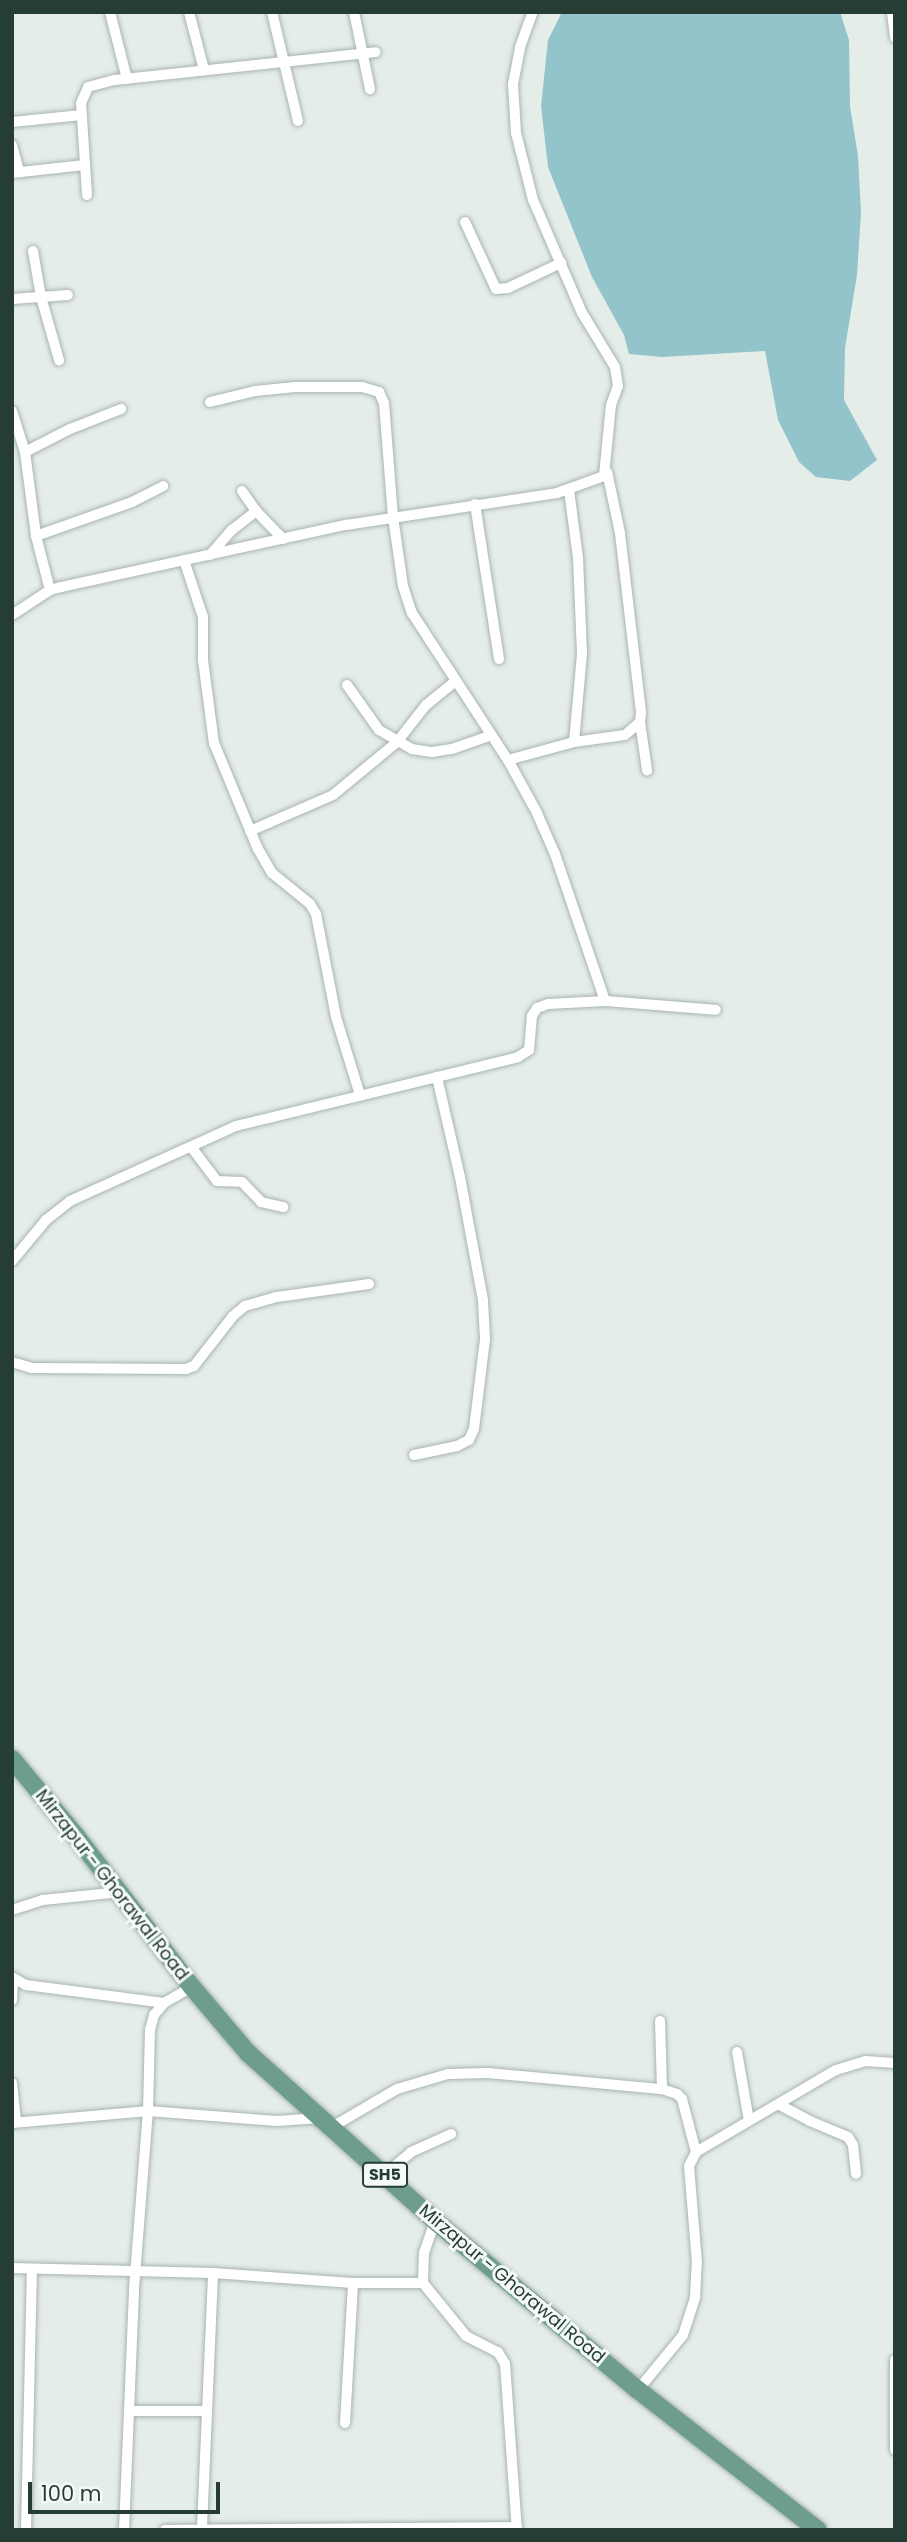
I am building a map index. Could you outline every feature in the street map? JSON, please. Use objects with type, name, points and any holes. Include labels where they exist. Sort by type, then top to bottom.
[{"type":"main road","name":"Mirzapur - Ghorawal Road","points":[[12,1759],[121,1892],[192,1987],[248,2053],[435,2221],[638,2390],[818,2530]]},
{"type":"street","points":[[110,12],[127,79]]},
{"type":"street","points":[[189,12],[204,70]]},
{"type":"street","points":[[272,12],[298,121]]},
{"type":"street","points":[[354,12],[370,89]]},
{"type":"street","points":[[533,12],[520,47],[513,84],[516,134],[533,200],[582,313],[607,350],[618,377],[611,405],[607,472],[620,533],[640,722],[648,770]]},
{"type":"street","points":[[892,12],[895,38]]},
{"type":"street","points":[[87,195],[81,103],[88,87],[97,83],[127,79],[375,52]]},
{"type":"street","points":[[12,122],[82,115]]},
{"type":"street","points":[[12,145],[15,173],[85,165]]},
{"type":"street","points":[[465,222],[496,289],[508,288],[561,263]]},
{"type":"street","points":[[33,251],[41,297],[59,360]]},
{"type":"street","points":[[12,299],[68,295]]},
{"type":"street","points":[[210,402],[255,391],[295,387],[375,388],[384,403],[393,517],[403,586],[412,613],[508,760],[555,854],[605,1001]]},
{"type":"street","points":[[25,452],[70,429],[121,408]]},
{"type":"street","points":[[12,411],[25,452],[36,536],[50,590]]},
{"type":"street","points":[[12,615],[50,590],[393,517],[569,490],[598,480],[607,472]]},
{"type":"street","points":[[36,536],[132,502],[163,486]]},
{"type":"street","points":[[569,490],[578,558],[582,654],[574,742]]},
{"type":"street","points":[[242,491],[256,511],[283,539]]},
{"type":"street","points":[[475,504],[499,659]]},
{"type":"street","points":[[210,555],[232,530],[256,511]]},
{"type":"street","points":[[184,561],[203,617],[203,660],[214,743],[250,831],[272,873],[310,904],[317,914],[335,1017],[360,1095]]},
{"type":"street","points":[[250,831],[333,795],[397,742],[426,705],[456,681]]},
{"type":"street","points":[[347,685],[379,730],[412,749],[432,752],[492,735]]},
{"type":"street","points":[[508,760],[574,742],[625,735],[640,722]]},
{"type":"street","points":[[12,1261],[46,1220],[70,1200],[192,1148],[236,1126],[506,1062],[529,1050],[531,1016],[537,1008],[548,1004],[605,1001],[716,1010]]},
{"type":"street","points":[[414,1455],[457,1446],[469,1440],[474,1429],[485,1339],[482,1300],[460,1177],[437,1077]]},
{"type":"street","points":[[192,1148],[217,1181],[243,1182],[261,1202],[283,1207]]},
{"type":"street","points":[[12,1362],[32,1368],[186,1369],[194,1366],[233,1316],[245,1306],[277,1297],[369,1284]]},
{"type":"street","points":[[12,1910],[43,1900],[121,1892]]},
{"type":"street","points":[[12,2000],[13,1978],[26,1985],[164,2003]]},
{"type":"street","points":[[124,2530],[148,2111],[150,2030],[154,2015],[164,2003],[192,1987]]},
{"type":"street","points":[[660,2021],[662,2089]]},
{"type":"street","points":[[737,2052],[749,2121]]},
{"type":"street","points":[[638,2390],[683,2335],[695,2297],[697,2263],[689,2166],[696,2152],[836,2070],[865,2061],[895,2063]]},
{"type":"street","points":[[12,2083],[14,2122],[148,2111],[326,2123],[397,2089],[448,2074],[488,2073],[662,2089],[682,2099],[696,2152]]},
{"type":"street","points":[[778,2104],[810,2122],[848,2137],[853,2145],[856,2174]]},
{"type":"street","points":[[384,2175],[411,2152],[451,2134]]},
{"type":"street","points":[[165,2530],[202,2527],[517,2528],[503,2357],[467,2336],[423,2283],[424,2253],[435,2221]]},
{"type":"street","points":[[12,2268],[213,2273],[352,2283],[423,2283]]},
{"type":"street","points":[[26,2530],[32,2269]]},
{"type":"street","points":[[202,2527],[213,2273]]},
{"type":"street","points":[[345,2423],[352,2283]]},
{"type":"street","points":[[895,2360],[895,2450]]},
{"type":"street","points":[[129,2411],[205,2411]]},
{"type":"water","points":[[562,12],[840,12],[849,40],[850,106],[858,156],[861,213],[857,275],[845,348],[844,400],[877,460],[850,481],[816,477],[799,462],[778,420],[765,351],[662,357],[629,354],[624,335],[592,277],[548,167],[541,106],[548,40]]}]
